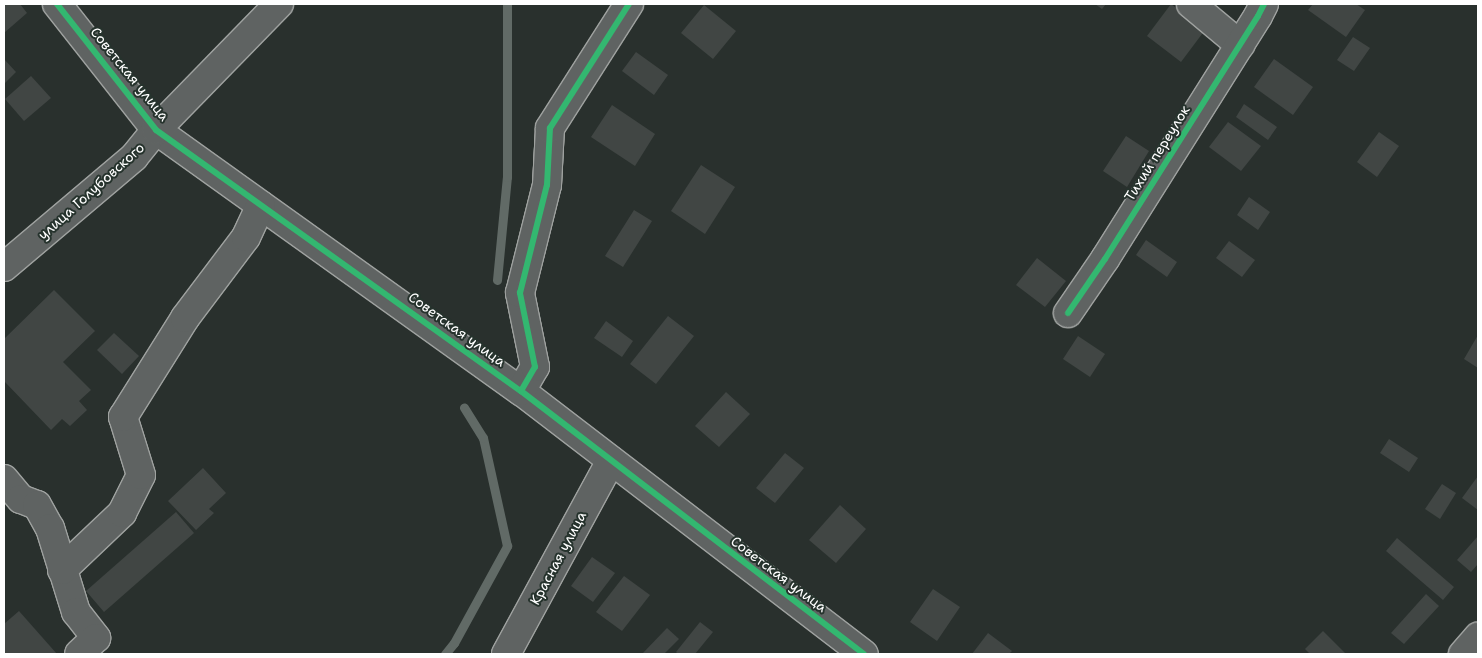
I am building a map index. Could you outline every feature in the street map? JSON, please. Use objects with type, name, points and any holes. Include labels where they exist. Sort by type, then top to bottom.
[{"type":"street","name":"Советская улица","points":[[57,4],[156,130],[521,391],[864,654]]},
{"type":"street","name":"улица Голубовского","points":[[4,267],[134,156],[156,130],[279,4]]},
{"type":"street","points":[[521,391],[534,367],[520,292],[546,185],[550,128],[629,4]]},
{"type":"street","points":[[1191,4],[1240,45]]},
{"type":"street","name":"Тихий переулок","points":[[1068,313],[1105,259],[1264,4]]},
{"type":"street","points":[[62,570],[122,513],[140,475],[123,417],[185,318],[246,236],[262,205]]},
{"type":"street","name":"Красная улица","points":[[506,654],[611,461]]},
{"type":"street","points":[[4,479],[21,500],[36,505],[50,528],[76,612],[96,638],[79,654]]},
{"type":"street","points":[[1463,654],[1478,637]]},
{"type":"building","points":[[4,4],[20,4],[27,13],[4,33]]},
{"type":"building","points":[[1095,4],[1106,4],[1102,9]]},
{"type":"building","points":[[1171,4],[1205,30],[1181,62],[1147,36]]},
{"type":"building","points":[[1313,4],[1356,4],[1365,10],[1346,37],[1308,10]]},
{"type":"building","points":[[704,5],[736,31],[713,59],[681,33]]},
{"type":"building","points":[[1353,37],[1370,48],[1354,71],[1337,60]]},
{"type":"building","points":[[636,52],[668,75],[654,95],[622,71]]},
{"type":"building","points":[[4,59],[16,72],[4,84]]},
{"type":"building","points":[[1274,59],[1313,87],[1293,115],[1254,87]]},
{"type":"building","points":[[31,76],[51,98],[24,121],[5,99]]},
{"type":"building","points":[[1244,104],[1277,127],[1268,140],[1236,117]]},
{"type":"building","points":[[612,105],[655,134],[635,166],[591,137]]},
{"type":"building","points":[[1228,122],[1261,146],[1241,171],[1209,147]]},
{"type":"building","points":[[1379,132],[1399,146],[1377,177],[1357,162]]},
{"type":"building","points":[[1126,136],[1149,151],[1127,187],[1103,171]]},
{"type":"building","points":[[701,165],[735,187],[705,234],[671,211]]},
{"type":"building","points":[[1249,197],[1270,212],[1258,230],[1237,215]]},
{"type":"building","points":[[634,210],[652,221],[623,267],[605,256]]},
{"type":"building","points":[[1146,240],[1177,262],[1167,277],[1136,255]]},
{"type":"building","points":[[1229,241],[1255,260],[1242,277],[1216,258]]},
{"type":"building","points":[[1037,258],[1066,281],[1045,307],[1016,285]]},
{"type":"building","points":[[54,290],[95,331],[63,362],[91,390],[79,401],[87,410],[70,426],[62,419],[51,430],[4,381],[4,339]]},
{"type":"building","points":[[668,316],[694,336],[656,384],[630,364]]},
{"type":"building","points":[[606,321],[633,341],[622,357],[594,338]]},
{"type":"building","points":[[114,333],[139,356],[122,374],[97,350]]},
{"type":"building","points":[[1478,335],[1478,368],[1464,359]]},
{"type":"building","points":[[1078,336],[1105,354],[1090,377],[1063,359]]},
{"type":"building","points":[[726,392],[750,414],[719,447],[695,426]]},
{"type":"building","points":[[1389,439],[1418,458],[1409,472],[1380,453]]},
{"type":"building","points":[[785,453],[804,468],[775,503],[756,488]]},
{"type":"building","points":[[203,468],[226,493],[209,509],[214,513],[196,530],[168,501]]},
{"type":"building","points":[[1478,476],[1478,510],[1462,498]]},
{"type":"building","points":[[1442,484],[1456,493],[1440,519],[1425,509]]},
{"type":"building","points":[[840,505],[866,529],[836,563],[809,540]]},
{"type":"building","points":[[176,512],[194,533],[104,612],[86,591]]},
{"type":"building","points":[[1478,536],[1478,564],[1471,572],[1457,560]]},
{"type":"building","points":[[1397,538],[1454,587],[1443,600],[1386,551]]},
{"type":"building","points":[[592,557],[615,573],[593,602],[571,586]]},
{"type":"building","points":[[624,576],[650,595],[622,631],[596,612]]},
{"type":"building","points":[[933,589],[960,607],[937,641],[910,622]]},
{"type":"building","points":[[1426,594],[1439,606],[1404,644],[1391,633]]},
{"type":"building","points":[[19,611],[57,654],[4,654],[4,624]]},
{"type":"building","points":[[700,622],[713,632],[695,654],[678,654],[676,652]]},
{"type":"building","points":[[667,628],[679,639],[664,654],[642,654]]},
{"type":"building","points":[[1323,631],[1346,654],[1310,654],[1305,649]]},
{"type":"building","points":[[988,633],[1012,651],[1009,654],[972,654]]},
{"type":"waterway","points":[[497,280],[507,177],[507,4]]},
{"type":"waterway","points":[[445,654],[454,643],[507,546],[483,438],[464,408]]},
{"type":"cycle path","points":[[57,4],[156,130],[521,391],[864,654]]},
{"type":"cycle path","points":[[521,391],[535,367],[520,293],[547,185],[550,128],[629,4]]},
{"type":"cycle path","points":[[1068,313],[1105,259],[1264,4]]}]
